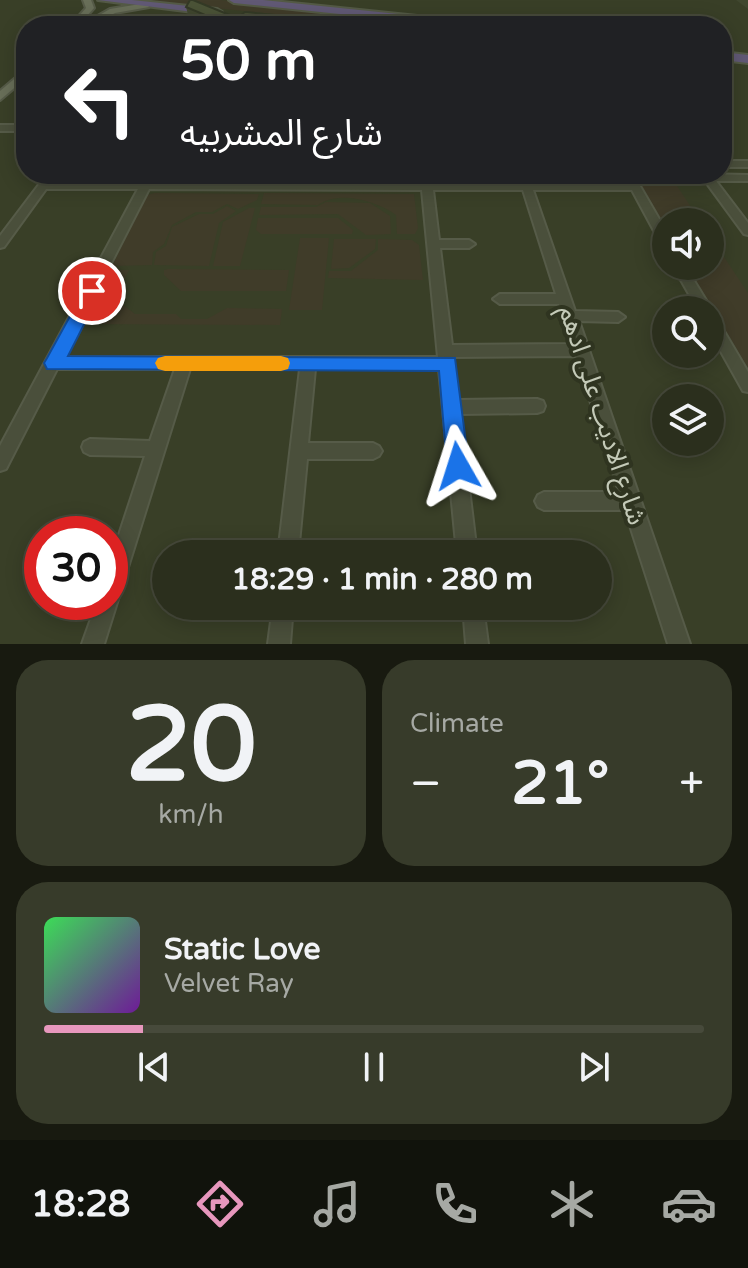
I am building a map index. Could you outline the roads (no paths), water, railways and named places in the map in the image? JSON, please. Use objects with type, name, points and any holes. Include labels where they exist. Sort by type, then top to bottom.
[{"type":"highway","points":[[103,0],[231,14]]},
{"type":"highway","points":[[234,0],[388,16]]},
{"type":"main road","points":[[103,16],[113,11],[146,5]]},
{"type":"main road","points":[[0,97],[16,82]]},
{"type":"main road","points":[[0,109],[16,94]]},
{"type":"street","points":[[633,184],[652,218]]},
{"type":"street","points":[[713,184],[748,231]]},
{"type":"street","points":[[0,463],[146,185]]},
{"type":"street","points":[[0,244],[44,186],[634,187]]},
{"type":"street","points":[[427,186],[466,540]]},
{"type":"street","name":"شارع الاديب على ادهم","points":[[527,187],[679,644]]},
{"type":"street","points":[[433,244],[469,244]]},
{"type":"street","points":[[500,299],[565,299]]},
{"type":"street","points":[[571,316],[618,317]]},
{"type":"street","points":[[724,344],[748,386]]},
{"type":"street","points":[[54,363],[308,363],[583,350]]},
{"type":"street","points":[[128,536],[184,363]]},
{"type":"street","points":[[289,540],[308,363]]},
{"type":"street","points":[[452,407],[537,406]]},
{"type":"street","points":[[90,447],[156,449]]},
{"type":"street","points":[[299,451],[373,451]]},
{"type":"street","points":[[544,501],[632,501]]},
{"type":"street","points":[[93,644],[101,620]]},
{"type":"street","points":[[279,644],[282,620]]},
{"type":"street","points":[[474,620],[477,644]]}]
